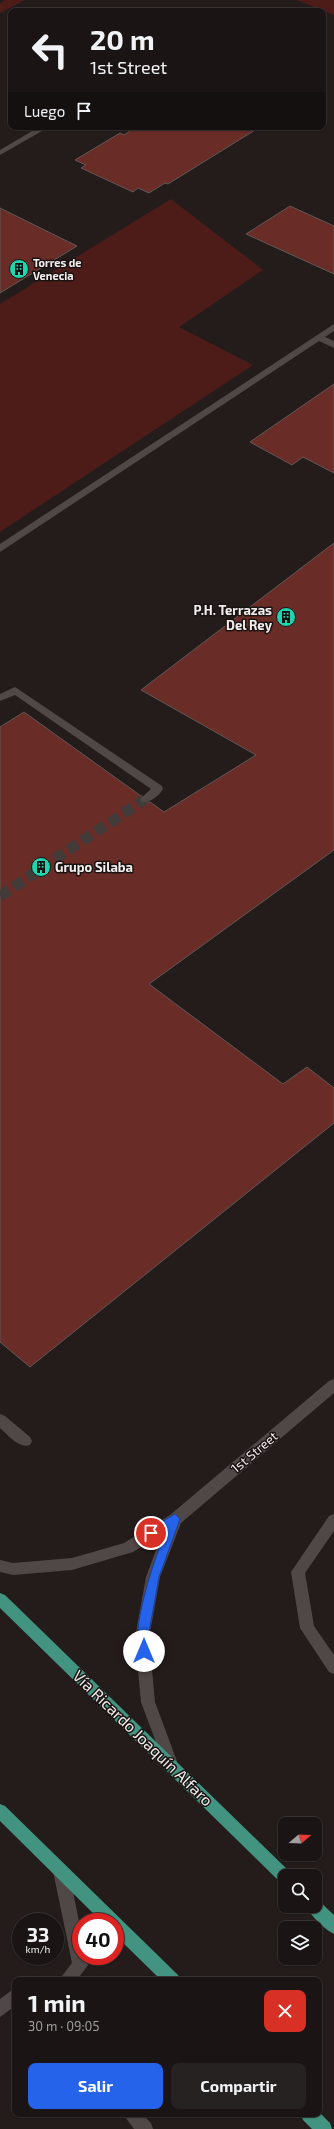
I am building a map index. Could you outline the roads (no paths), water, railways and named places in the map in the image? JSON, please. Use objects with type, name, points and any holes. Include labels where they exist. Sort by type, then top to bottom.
[{"type":"main road","name":"Vía Ricardo Joaquín Alfaro","points":[[0,1599],[172,1764],[278,1870]]},
{"type":"main road","points":[[0,1811],[104,1913]]},
{"type":"main road","points":[[321,1913],[334,1926]]},
{"type":"main road","points":[[124,1933],[169,1977]]},
{"type":"main road","points":[[312,2117],[324,2129]]},
{"type":"street","points":[[0,153],[40,130]]},
{"type":"street","points":[[0,549],[334,327]]},
{"type":"street","points":[[319,337],[334,345]]},
{"type":"street","points":[[0,698],[15,690],[158,789],[145,799]]},
{"type":"street","name":"1st Street","points":[[0,1566],[13,1569],[72,1564],[128,1548],[175,1519],[334,1385]]},
{"type":"street","points":[[0,1420],[25,1441]]},
{"type":"street","name":"1st Street","points":[[172,1764],[148,1702],[142,1638],[154,1577],[175,1519]]},
{"type":"street","points":[[334,1520],[298,1572],[307,1628],[334,1667]]},
{"type":"street","points":[[61,1871],[80,1965],[70,1977]]},
{"type":"street","points":[[0,2009],[12,1999]]},
{"type":"street","points":[[134,2117],[145,2129]]},
{"type":"tunnel","points":[[0,896],[145,799]]},
{"type":"place","name":"Torres de Venecia","points":[[19,269]]},
{"type":"place","name":"P.H. Terrazas Del Rey","points":[[286,617]]},
{"type":"place","name":"Grupo Silaba","points":[[41,867]]}]
